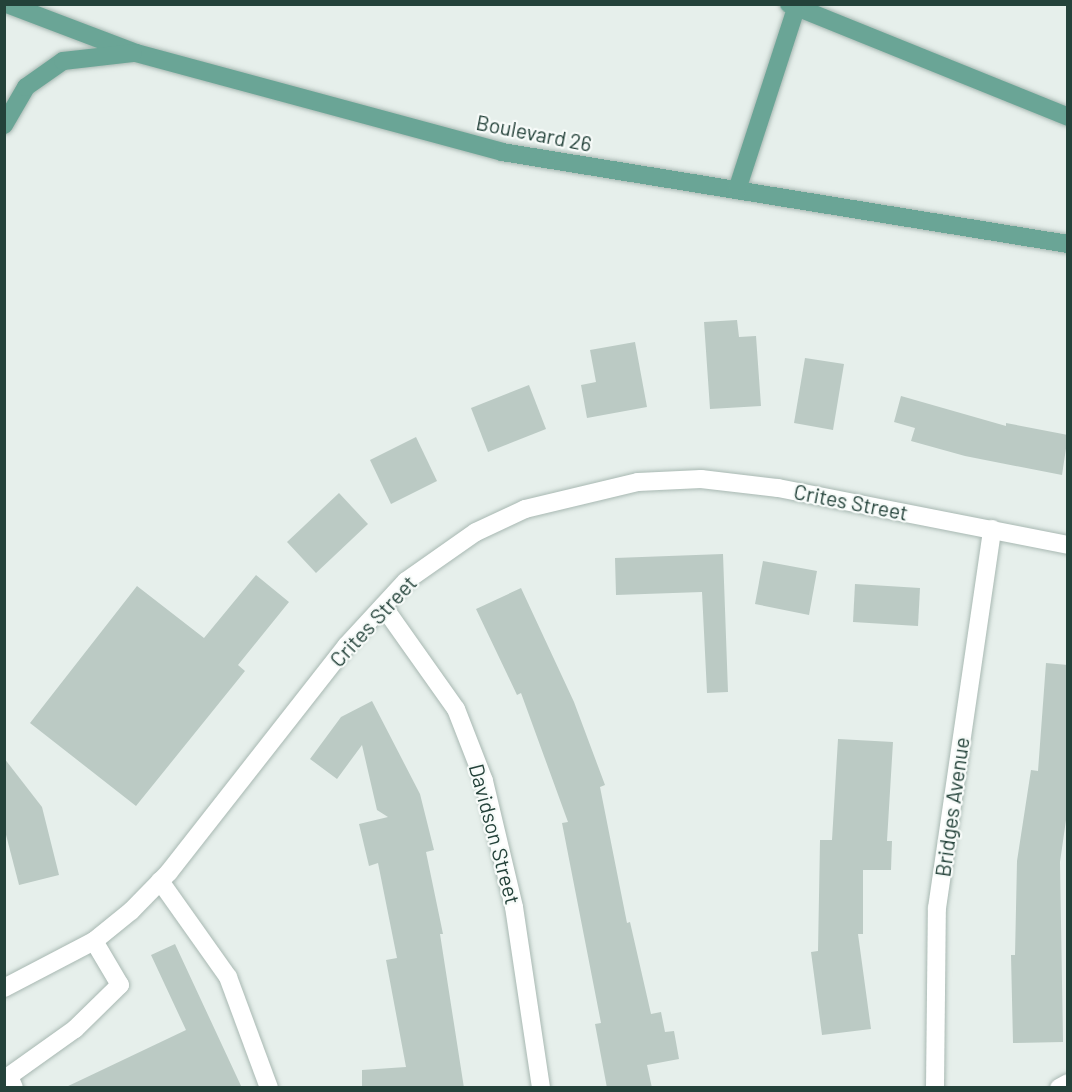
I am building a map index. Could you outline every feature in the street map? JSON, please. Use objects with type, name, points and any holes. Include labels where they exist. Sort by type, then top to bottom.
[{"type":"main road","name":"Boulevard 26","points":[[7,4],[136,53],[502,152],[1068,244]]},
{"type":"main road","points":[[737,190],[794,6],[1068,117]]},
{"type":"main road","points":[[4,125],[26,87],[63,60],[136,53]]},
{"type":"street","name":"Crites Street","points":[[4,988],[94,941],[160,881],[346,646],[406,581],[476,532],[525,509],[638,482],[701,479],[778,488],[1068,545]]},
{"type":"street","name":"Bridges Avenue","points":[[935,1088],[937,908],[992,529]]},
{"type":"street","name":"Davidson Street","points":[[383,606],[456,709],[484,781],[514,908],[541,1088]]},
{"type":"street","points":[[160,881],[228,977],[268,1088]]},
{"type":"street","points":[[14,1088],[9,1076],[75,1029],[120,985],[94,941]]},
{"type":"street","points":[[1059,1088],[1068,1083]]},
{"type":"building","points":[[737,320],[739,337],[756,336],[761,406],[710,409],[704,322]]},
{"type":"building","points":[[635,342],[647,407],[587,418],[581,385],[596,382],[590,350]]},
{"type":"building","points":[[805,358],[844,364],[833,430],[794,423]]},
{"type":"building","points":[[529,385],[546,429],[488,452],[471,408]]},
{"type":"building","points":[[901,396],[1006,426],[1006,423],[1068,435],[1062,475],[965,456],[911,441],[915,428],[894,422]]},
{"type":"building","points":[[416,437],[437,481],[391,504],[370,460]]},
{"type":"building","points":[[339,493],[368,524],[316,573],[287,542]]},
{"type":"building","points":[[723,554],[728,692],[707,693],[702,592],[616,595],[615,558]]},
{"type":"building","points":[[763,561],[817,571],[809,615],[755,604]]},
{"type":"building","points":[[256,575],[289,602],[238,665],[245,671],[136,806],[30,723],[137,586],[204,638]]},
{"type":"building","points":[[855,584],[920,588],[918,626],[853,622]]},
{"type":"building","points":[[521,588],[574,702],[605,785],[600,787],[627,923],[630,922],[651,1014],[661,1012],[665,1032],[674,1031],[679,1059],[647,1065],[652,1088],[607,1088],[595,1024],[601,1023],[562,823],[568,822],[521,693],[517,695],[476,609]]},
{"type":"building","points":[[1046,663],[1068,665],[1068,806],[1060,862],[1063,1042],[1013,1043],[1011,955],[1015,955],[1017,861],[1031,770],[1038,771]]},
{"type":"building","points":[[372,701],[420,794],[434,850],[426,852],[443,934],[440,934],[464,1088],[362,1088],[362,1070],[406,1067],[386,960],[397,958],[378,863],[369,866],[359,824],[388,817],[377,810],[362,745],[337,779],[310,759],[341,717]]},
{"type":"building","points":[[838,739],[893,742],[887,841],[892,841],[891,870],[863,870],[863,934],[858,934],[871,1029],[822,1035],[811,952],[818,951],[820,840],[832,840]]},
{"type":"building","points":[[4,758],[42,807],[59,875],[19,885],[4,827]]},
{"type":"building","points":[[175,944],[242,1088],[64,1088],[186,1030],[151,955]]}]
